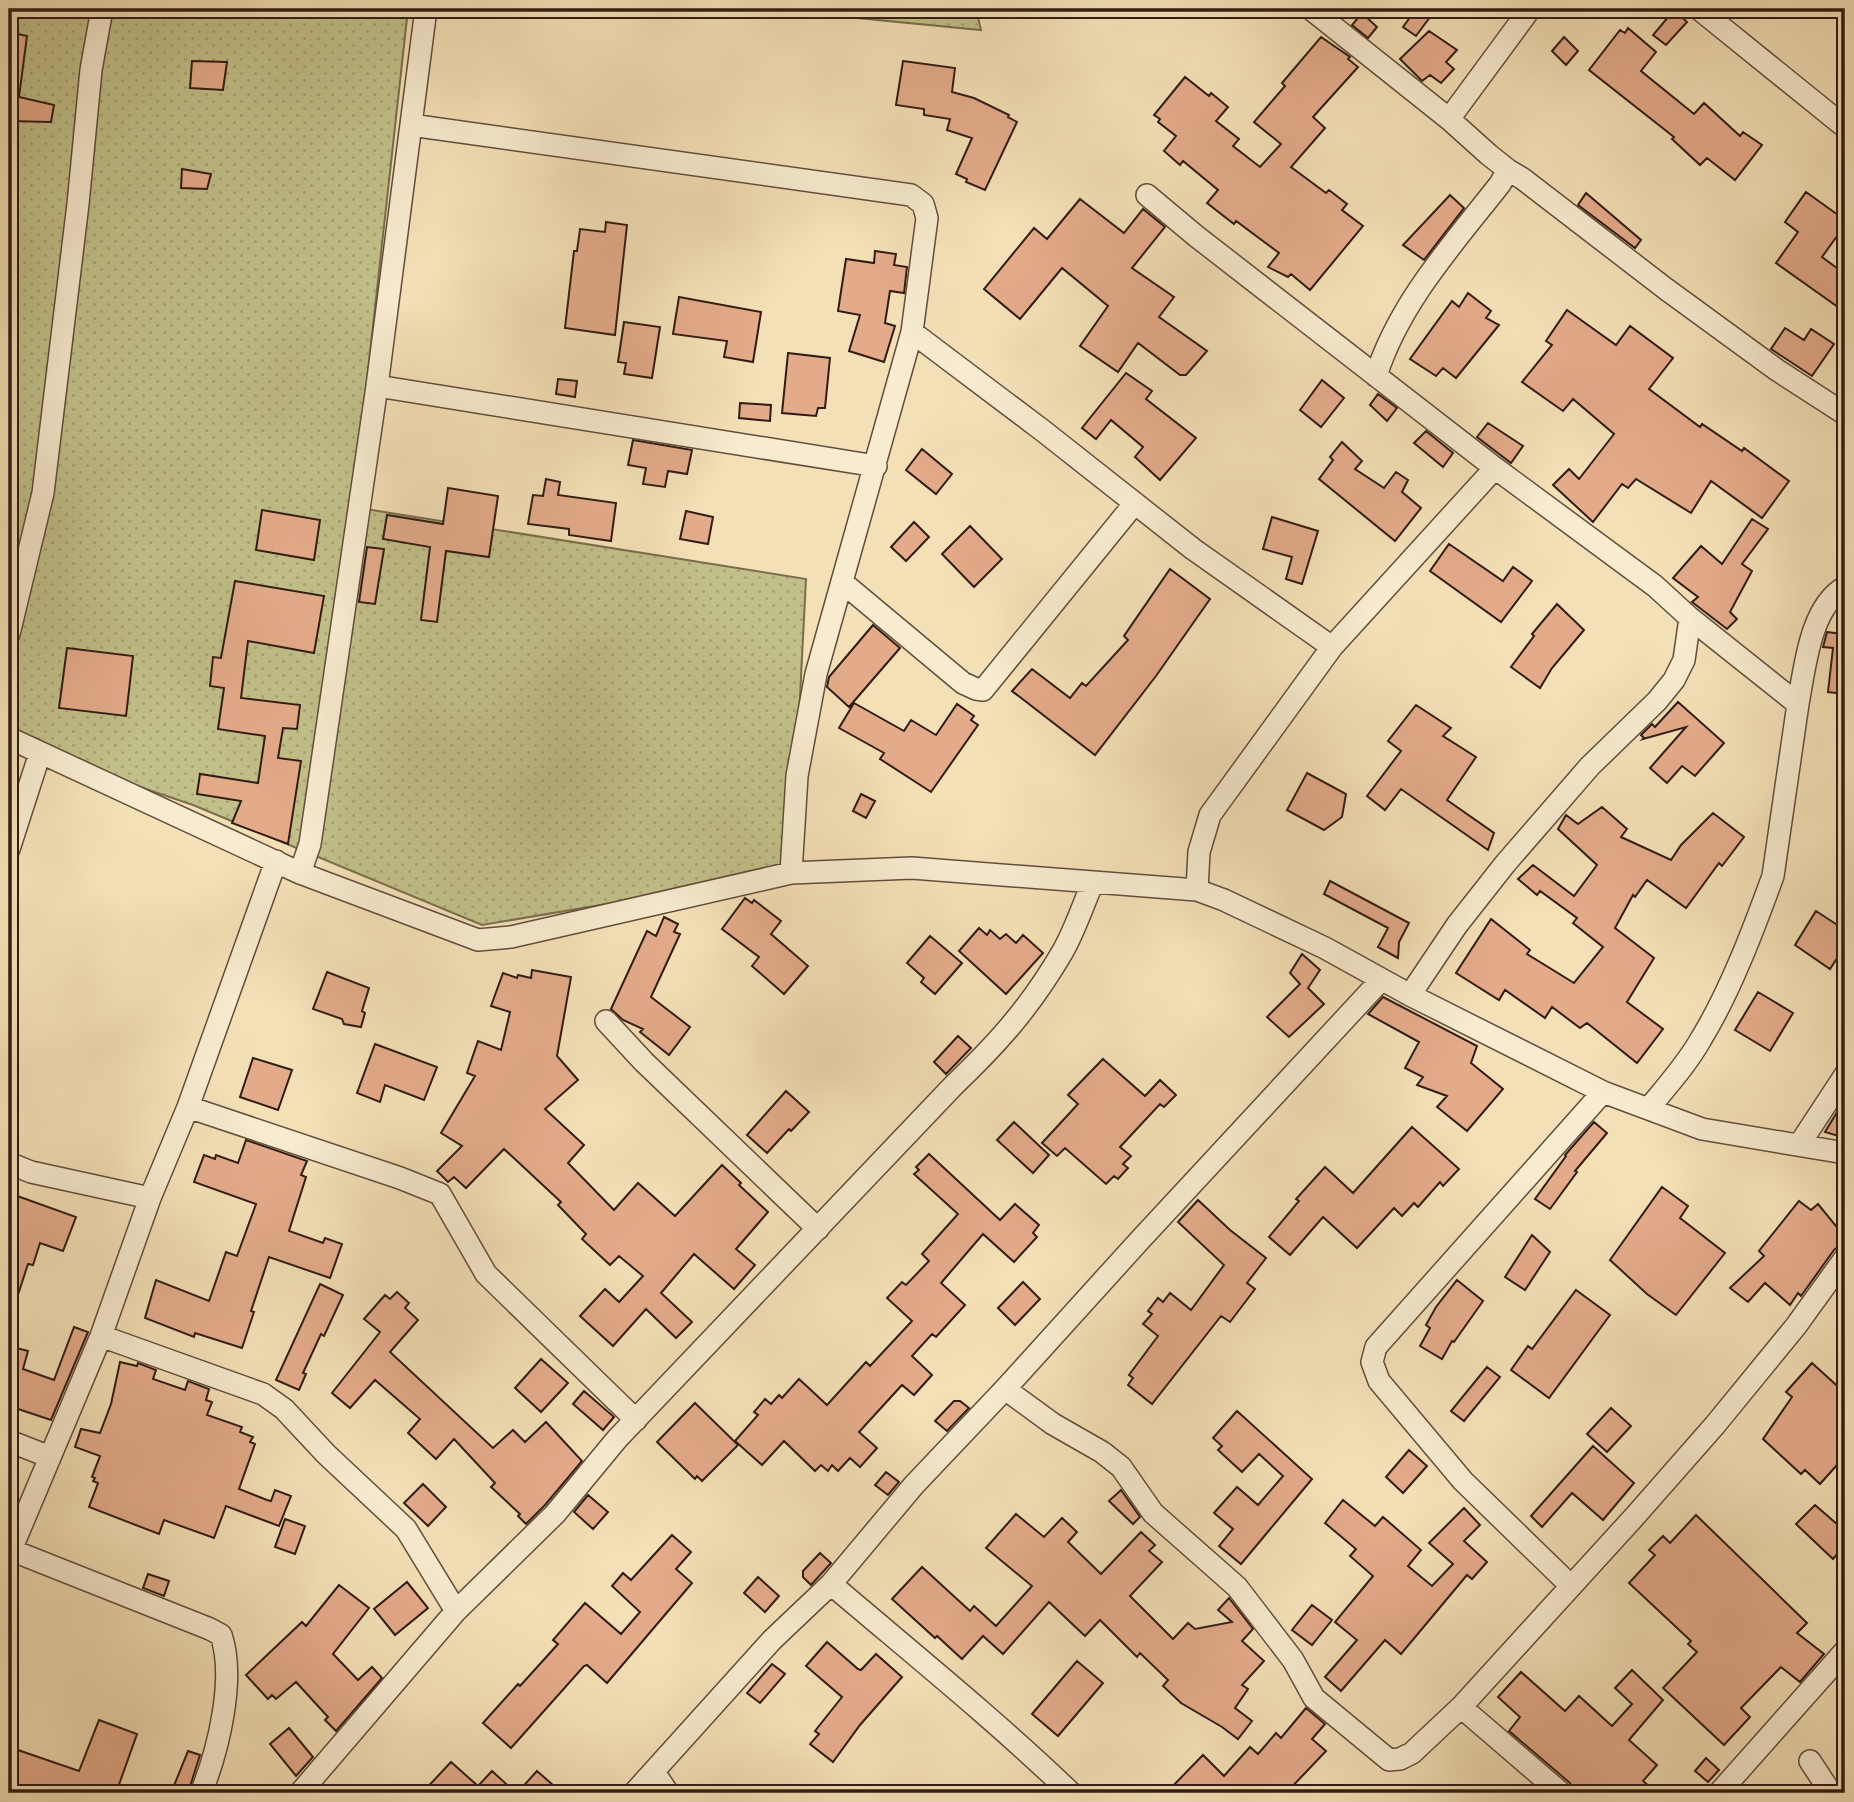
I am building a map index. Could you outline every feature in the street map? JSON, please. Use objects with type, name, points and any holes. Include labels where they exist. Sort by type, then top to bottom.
[{"type":"street","points":[[9,634],[43,493],[91,70],[102,9]]},
{"type":"street","points":[[300,873],[310,844],[377,386],[426,9]]},
{"type":"street","points":[[1311,9],[1449,119],[1508,170],[1523,178],[1666,289],[1777,370],[1845,414]]},
{"type":"street","points":[[1449,119],[1530,9]]},
{"type":"street","points":[[1699,9],[1845,127]]},
{"type":"street","points":[[411,125],[911,195],[923,204],[927,218],[912,332],[816,674],[797,776],[790,873]]},
{"type":"street","points":[[1376,376],[1386,346],[1417,293],[1508,170]]},
{"type":"street","points":[[1147,195],[1495,468],[1625,563],[1689,618],[1798,704]]},
{"type":"street","points":[[912,332],[1193,549],[1332,648]]},
{"type":"street","points":[[377,386],[876,466]]},
{"type":"street","points":[[1197,890],[1199,852],[1210,815],[1332,648],[1495,468]]},
{"type":"street","points":[[842,582],[963,683],[983,690],[1135,503]]},
{"type":"street","points":[[1649,1108],[1703,1037],[1743,954],[1770,885],[1808,651],[1826,603],[1834,593],[1845,587]]},
{"type":"street","points":[[1410,995],[1457,925],[1505,864],[1590,766],[1657,701],[1674,680],[1684,660],[1689,618]]},
{"type":"street","points":[[9,738],[300,873],[478,940],[489,941],[790,873],[912,868],[1197,890],[1325,948],[1381,980],[1603,1092],[1702,1129],[1845,1153]]},
{"type":"street","points":[[9,849],[40,753]]},
{"type":"street","points":[[201,1793],[226,1706],[225,1645],[221,1635],[10,1553],[101,1336],[149,1198],[188,1107],[276,861]]},
{"type":"street","points":[[300,1793],[456,1611],[555,1514],[617,1439],[954,1085],[1000,1041],[1030,1003],[1064,949],[1093,882]]},
{"type":"street","points":[[634,1793],[772,1640],[831,1584],[914,1485],[1381,980]]},
{"type":"street","points":[[606,1021],[643,1062],[818,1229]]},
{"type":"street","points":[[1799,1145],[1845,1075]]},
{"type":"street","points":[[1571,1586],[1463,1481],[1379,1381],[1372,1362],[1376,1347],[1603,1092]]},
{"type":"street","points":[[188,1107],[440,1194],[486,1274],[636,1420]]},
{"type":"street","points":[[9,1163],[31,1171],[149,1198]]},
{"type":"street","points":[[1005,1389],[1053,1424],[1102,1452],[1121,1467],[1153,1513],[1237,1587],[1293,1660],[1314,1698],[1388,1760],[1400,1759],[1412,1753],[1461,1707],[1715,1425],[1796,1326],[1845,1258]]},
{"type":"street","points":[[101,1336],[262,1394],[284,1409],[326,1454],[406,1528],[456,1611]]},
{"type":"street","points":[[9,1441],[50,1457]]},
{"type":"street","points":[[831,1584],[916,1657],[940,1674],[1071,1793]]},
{"type":"street","points":[[1719,1793],[1845,1651]]},
{"type":"street","points":[[1461,1707],[1561,1793]]},
{"type":"street","points":[[1810,1761],[1830,1793]]},
{"type":"street","points":[[654,1772],[668,1793]]},
{"type":"shaded area","points":[[9,9],[408,9],[353,507],[806,579],[791,873],[482,925],[193,805],[40,753],[9,738]]},
{"type":"shaded area","points":[[764,9],[976,9],[981,30]]},
{"type":"building","points":[[1416,9],[1436,9],[1416,36],[1403,27]]},
{"type":"building","points":[[1674,10],[1687,22],[1666,45],[1653,35]]},
{"type":"building","points":[[1362,13],[1377,27],[1368,38],[1352,25]]},
{"type":"building","points":[[1628,28],[1656,52],[1641,71],[1694,114],[1704,103],[1740,136],[1743,132],[1762,145],[1735,180],[1707,158],[1700,165],[1672,139],[1674,137],[1589,70],[1620,30],[1625,33]]},
{"type":"building","points":[[1429,31],[1457,50],[1446,62],[1454,69],[1441,83],[1430,75],[1422,81],[1400,59]]},
{"type":"building","points":[[9,32],[27,36],[19,97],[54,105],[51,122],[9,121]]},
{"type":"building","points":[[1321,37],[1350,57],[1348,59],[1358,67],[1313,117],[1325,128],[1291,167],[1326,193],[1329,190],[1347,204],[1342,210],[1363,226],[1310,290],[1291,274],[1288,277],[1268,267],[1279,253],[1207,203],[1218,190],[1183,161],[1180,165],[1164,151],[1176,136],[1158,122],[1160,119],[1154,115],[1185,77],[1228,107],[1216,121],[1239,139],[1233,146],[1260,167],[1281,144],[1254,122],[1285,86],[1282,83]]},
{"type":"building","points":[[1564,37],[1578,51],[1566,65],[1552,51]]},
{"type":"building","points":[[192,61],[227,62],[223,90],[190,88]]},
{"type":"building","points":[[903,61],[955,68],[952,92],[974,98],[1009,115],[1008,117],[1017,122],[985,190],[966,182],[967,179],[956,174],[972,138],[947,130],[950,119],[924,115],[924,109],[896,105]]},
{"type":"building","points":[[182,169],[211,174],[207,189],[181,188]]},
{"type":"building","points":[[1806,192],[1845,220],[1845,225],[1822,257],[1845,274],[1845,312],[1776,263],[1798,232],[1785,222]]},
{"type":"building","points":[[1586,193],[1641,240],[1635,248],[1578,205]]},
{"type":"building","points":[[1450,195],[1464,208],[1424,260],[1403,245]]},
{"type":"building","points":[[1080,199],[1124,233],[1143,209],[1165,227],[1132,268],[1174,297],[1159,317],[1207,351],[1186,375],[1180,375],[1138,343],[1118,372],[1080,346],[1108,306],[1062,268],[1020,319],[984,289],[1034,228],[1047,239]]},
{"type":"building","points":[[606,222],[627,225],[615,335],[565,328],[574,251],[577,251],[580,229],[605,232]]},
{"type":"building","points":[[875,251],[896,254],[894,265],[907,267],[904,293],[890,291],[885,323],[895,326],[884,362],[849,351],[860,315],[838,311],[846,259],[874,263]]},
{"type":"building","points":[[1468,293],[1491,311],[1486,318],[1499,325],[1456,378],[1443,368],[1436,376],[1410,359],[1452,301],[1459,307]]},
{"type":"building","points":[[679,297],[761,312],[753,362],[724,357],[727,341],[673,334]]},
{"type":"building","points":[[1567,310],[1616,345],[1630,326],[1673,358],[1649,389],[1700,427],[1702,424],[1742,451],[1744,448],[1789,481],[1762,518],[1711,481],[1691,513],[1636,479],[1628,488],[1622,484],[1593,522],[1553,485],[1569,469],[1579,479],[1614,434],[1573,399],[1563,411],[1522,382],[1552,345],[1546,341]]},
{"type":"building","points":[[624,322],[660,327],[652,378],[624,374],[626,363],[618,362]]},
{"type":"building","points":[[1785,328],[1804,340],[1811,329],[1834,344],[1812,376],[1771,349]]},
{"type":"building","points":[[788,353],[830,358],[825,408],[818,408],[816,416],[782,413]]},
{"type":"building","points":[[1126,373],[1152,391],[1146,399],[1196,438],[1160,480],[1135,457],[1143,447],[1111,420],[1096,439],[1082,428]]},
{"type":"building","points":[[558,379],[577,381],[575,397],[556,394]]},
{"type":"building","points":[[1322,380],[1344,398],[1321,427],[1300,410]]},
{"type":"building","points":[[1378,394],[1397,408],[1387,421],[1370,405]]},
{"type":"building","points":[[740,403],[771,405],[770,421],[739,418]]},
{"type":"building","points":[[1488,423],[1523,446],[1511,463],[1477,437]]},
{"type":"building","points":[[1426,431],[1453,453],[1443,467],[1414,443]]},
{"type":"building","points":[[633,440],[692,450],[687,474],[668,471],[665,487],[643,484],[646,468],[628,465]]},
{"type":"building","points":[[1342,442],[1362,461],[1355,469],[1384,488],[1396,472],[1408,480],[1402,492],[1421,508],[1395,541],[1319,479],[1333,460],[1330,457]]},
{"type":"building","points":[[922,449],[952,474],[936,494],[906,470]]},
{"type":"building","points":[[546,479],[560,482],[558,495],[616,503],[611,541],[569,535],[569,529],[528,524],[533,495],[543,496]]},
{"type":"building","points":[[448,488],[498,496],[489,557],[446,551],[437,622],[421,620],[430,547],[383,539],[387,515],[443,524]]},
{"type":"building","points":[[262,510],[320,520],[314,560],[256,550]]},
{"type":"building","points":[[686,511],[713,517],[708,544],[680,539]]},
{"type":"building","points":[[1272,517],[1318,531],[1302,584],[1286,579],[1292,557],[1263,549]]},
{"type":"building","points":[[1752,519],[1768,529],[1742,564],[1752,571],[1730,612],[1737,619],[1727,629],[1692,602],[1698,597],[1673,578],[1701,546],[1722,564]]},
{"type":"building","points":[[914,522],[929,537],[906,561],[891,547]]},
{"type":"building","points":[[970,526],[1002,559],[974,587],[942,554]]},
{"type":"building","points":[[1449,544],[1503,581],[1513,567],[1532,581],[1501,622],[1430,571]]},
{"type":"building","points":[[367,547],[384,549],[375,604],[359,602]]},
{"type":"building","points":[[1170,569],[1210,599],[1156,676],[1095,755],[1012,691],[1032,669],[1070,698],[1082,683],[1086,686],[1128,640],[1124,636]]},
{"type":"building","points":[[235,581],[324,596],[314,653],[248,641],[241,698],[300,705],[297,729],[283,728],[278,758],[301,761],[288,844],[232,823],[241,801],[197,794],[200,774],[258,783],[265,736],[218,729],[224,688],[210,686],[213,657],[221,658]]},
{"type":"building","points":[[1557,604],[1584,630],[1552,668],[1540,688],[1511,667],[1534,636],[1532,634]]},
{"type":"building","points":[[873,625],[900,648],[849,707],[827,687],[829,677]]},
{"type":"building","points":[[1827,632],[1843,634],[1841,638],[1845,639],[1845,694],[1828,692],[1833,648],[1823,647]]},
{"type":"building","points":[[67,648],[133,656],[126,716],[59,708]]},
{"type":"building","points":[[1678,702],[1724,743],[1695,776],[1682,766],[1667,783],[1650,768],[1686,727],[1643,739],[1641,735],[1652,724],[1655,727]]},
{"type":"building","points":[[854,703],[904,731],[911,720],[936,735],[957,704],[974,716],[971,720],[978,725],[931,792],[880,759],[884,753],[839,728]]},
{"type":"building","points":[[1416,705],[1451,728],[1443,736],[1476,757],[1447,800],[1494,833],[1488,850],[1401,789],[1385,810],[1367,796],[1401,751],[1388,741]]},
{"type":"building","points":[[1307,773],[1346,794],[1342,817],[1324,830],[1287,810]]},
{"type":"building","points":[[861,794],[875,801],[866,818],[853,811]]},
{"type":"building","points":[[1602,807],[1627,829],[1621,837],[1671,860],[1681,845],[1713,813],[1744,837],[1722,866],[1719,863],[1686,908],[1647,880],[1635,897],[1633,895],[1615,928],[1654,958],[1627,1002],[1663,1029],[1637,1063],[1587,1023],[1580,1028],[1552,1007],[1545,1018],[1505,990],[1499,1000],[1456,973],[1491,919],[1530,950],[1527,954],[1574,983],[1603,947],[1573,923],[1577,918],[1540,891],[1537,895],[1518,879],[1533,865],[1574,896],[1597,865],[1558,829],[1566,815],[1578,824]]},
{"type":"building","points":[[1330,881],[1409,923],[1399,942],[1398,958],[1378,947],[1388,928],[1324,894]]},
{"type":"building","points":[[745,898],[752,903],[754,900],[781,921],[771,934],[808,966],[784,994],[752,966],[759,957],[722,929]]},
{"type":"building","points":[[1816,911],[1845,930],[1845,946],[1830,969],[1795,945]]},
{"type":"building","points":[[664,917],[678,924],[674,932],[680,934],[651,997],[690,1027],[669,1055],[640,1032],[643,1029],[623,1020],[611,1009],[647,931],[656,936]]},
{"type":"building","points":[[979,928],[987,935],[990,930],[1000,939],[1006,934],[1016,943],[1023,935],[1043,953],[1006,994],[959,951]]},
{"type":"building","points":[[930,936],[962,963],[935,994],[921,982],[924,978],[907,963]]},
{"type":"building","points":[[1302,954],[1320,970],[1308,988],[1324,1004],[1289,1037],[1267,1017],[1300,984],[1290,973]]},
{"type":"building","points":[[532,970],[571,977],[557,1056],[578,1080],[545,1109],[584,1145],[568,1163],[614,1210],[638,1183],[675,1216],[722,1165],[768,1212],[736,1249],[755,1265],[734,1289],[694,1254],[661,1293],[692,1322],[676,1338],[646,1309],[613,1346],[580,1316],[605,1289],[619,1302],[643,1276],[619,1256],[610,1265],[582,1239],[586,1234],[558,1205],[561,1202],[504,1149],[466,1188],[454,1177],[448,1182],[437,1171],[462,1146],[441,1133],[475,1076],[467,1073],[478,1041],[501,1050],[510,1012],[491,1006],[503,973],[517,978],[518,975],[531,978]]},
{"type":"building","points":[[327,972],[369,988],[362,1011],[365,1013],[361,1027],[344,1024],[342,1019],[313,1009]]},
{"type":"building","points":[[1758,992],[1793,1013],[1770,1051],[1735,1030]]},
{"type":"building","points":[[1383,997],[1477,1046],[1471,1063],[1503,1089],[1467,1131],[1437,1107],[1447,1096],[1417,1085],[1423,1077],[1405,1068],[1419,1042],[1368,1014]]},
{"type":"building","points":[[958,1036],[971,1048],[946,1074],[934,1062]]},
{"type":"building","points":[[375,1044],[437,1067],[424,1100],[385,1085],[380,1102],[357,1093]]},
{"type":"building","points":[[253,1058],[292,1070],[278,1110],[240,1097]]},
{"type":"building","points":[[1103,1059],[1145,1096],[1160,1080],[1176,1095],[1164,1107],[1160,1104],[1120,1147],[1131,1156],[1123,1164],[1128,1168],[1118,1179],[1114,1176],[1106,1184],[1065,1148],[1057,1156],[1042,1143],[1078,1104],[1068,1095]]},
{"type":"building","points":[[786,1091],[809,1112],[767,1153],[747,1135]]},
{"type":"building","points":[[1845,1099],[1845,1138],[1825,1132]]},
{"type":"building","points":[[1014,1122],[1049,1155],[1033,1173],[997,1140]]},
{"type":"building","points":[[1594,1122],[1607,1133],[1575,1171],[1577,1172],[1550,1209],[1535,1199],[1565,1155]]},
{"type":"building","points":[[1412,1127],[1459,1169],[1443,1186],[1440,1182],[1418,1207],[1414,1203],[1402,1216],[1394,1208],[1357,1248],[1323,1217],[1290,1255],[1269,1237],[1299,1201],[1296,1199],[1325,1167],[1353,1193]]},
{"type":"building","points":[[246,1140],[307,1161],[301,1175],[306,1177],[289,1231],[323,1243],[325,1238],[342,1244],[330,1278],[269,1257],[242,1348],[195,1333],[194,1337],[145,1318],[156,1280],[209,1301],[226,1252],[237,1256],[256,1204],[194,1182],[204,1155],[215,1159],[216,1155],[238,1163]]},
{"type":"building","points":[[929,1154],[1000,1220],[1015,1204],[1039,1225],[1033,1233],[1037,1237],[1014,1262],[983,1234],[941,1283],[965,1305],[936,1337],[932,1334],[912,1356],[932,1375],[914,1395],[902,1385],[859,1432],[877,1448],[860,1467],[850,1458],[838,1471],[832,1465],[828,1471],[821,1465],[815,1471],[784,1441],[762,1465],[735,1441],[758,1415],[754,1412],[765,1399],[771,1404],[779,1395],[782,1398],[799,1379],[827,1405],[866,1362],[870,1366],[912,1321],[887,1298],[902,1282],[906,1285],[929,1261],[922,1254],[958,1214],[914,1174],[919,1170],[916,1167]]},
{"type":"building","points":[[1662,1187],[1688,1206],[1680,1218],[1725,1253],[1676,1315],[1647,1294],[1610,1260]]},
{"type":"building","points":[[9,1193],[76,1217],[63,1251],[40,1243],[33,1265],[28,1264],[12,1313],[9,1312]]},
{"type":"building","points":[[1198,1200],[1266,1258],[1247,1283],[1255,1289],[1230,1322],[1221,1316],[1152,1404],[1128,1385],[1133,1378],[1129,1375],[1158,1336],[1143,1324],[1152,1314],[1148,1311],[1158,1298],[1163,1302],[1170,1293],[1191,1310],[1224,1265],[1178,1222]]},
{"type":"building","points":[[1799,1201],[1811,1210],[1818,1204],[1845,1237],[1845,1241],[1834,1250],[1801,1296],[1798,1293],[1790,1305],[1765,1283],[1748,1302],[1730,1288],[1764,1256],[1759,1251]]},
{"type":"building","points":[[1532,1235],[1550,1252],[1525,1290],[1505,1277]]},
{"type":"building","points":[[1457,1280],[1483,1301],[1454,1342],[1452,1341],[1442,1359],[1420,1346],[1430,1328],[1426,1325],[1436,1307]]},
{"type":"building","points":[[1023,1282],[1040,1299],[1015,1325],[998,1308]]},
{"type":"building","points":[[320,1284],[343,1295],[324,1336],[321,1334],[303,1373],[306,1374],[299,1390],[276,1380]]},
{"type":"building","points":[[1576,1290],[1610,1315],[1549,1398],[1511,1370],[1528,1346],[1532,1349]]},
{"type":"building","points":[[397,1292],[409,1303],[405,1308],[418,1320],[390,1352],[493,1448],[513,1430],[525,1442],[546,1422],[582,1461],[526,1524],[518,1516],[520,1514],[491,1487],[495,1483],[454,1439],[436,1459],[408,1433],[420,1419],[375,1380],[350,1408],[332,1393],[380,1332],[364,1319],[385,1295],[390,1299]]},
{"type":"building","points":[[74,1327],[88,1332],[51,1420],[9,1406],[9,1346],[28,1351],[23,1369],[54,1380]]},
{"type":"building","points":[[541,1359],[568,1383],[541,1412],[515,1388]]},
{"type":"building","points":[[120,1362],[137,1366],[138,1363],[156,1370],[153,1379],[185,1390],[188,1381],[209,1389],[206,1400],[212,1402],[207,1415],[242,1427],[240,1432],[253,1437],[250,1442],[255,1444],[239,1489],[271,1501],[275,1490],[291,1496],[279,1526],[226,1506],[214,1538],[164,1520],[159,1534],[89,1507],[98,1483],[93,1481],[95,1478],[92,1477],[100,1456],[75,1447],[81,1429],[100,1433],[111,1404]]},
{"type":"building","points":[[1812,1363],[1845,1393],[1845,1456],[1820,1484],[1805,1470],[1801,1474],[1763,1439],[1792,1397],[1786,1392]]},
{"type":"building","points":[[1487,1367],[1500,1377],[1464,1421],[1451,1411]]},
{"type":"building","points":[[584,1391],[614,1417],[603,1430],[573,1404]]},
{"type":"building","points":[[954,1401],[960,1401],[969,1408],[947,1431],[935,1421]]},
{"type":"building","points":[[695,1403],[738,1445],[702,1481],[697,1476],[695,1479],[657,1442]]},
{"type":"building","points":[[1611,1408],[1631,1426],[1607,1452],[1587,1434]]},
{"type":"building","points":[[1237,1411],[1312,1479],[1241,1564],[1219,1546],[1233,1529],[1214,1513],[1237,1487],[1258,1505],[1283,1476],[1259,1454],[1242,1472],[1218,1450],[1222,1446],[1213,1438]]},
{"type":"building","points":[[1593,1446],[1634,1483],[1603,1520],[1572,1493],[1542,1527],[1531,1516]]},
{"type":"building","points":[[1409,1450],[1427,1466],[1403,1493],[1386,1477]]},
{"type":"building","points":[[886,1472],[899,1482],[888,1495],[875,1485]]},
{"type":"building","points":[[423,1484],[446,1507],[428,1526],[404,1503]]},
{"type":"building","points":[[1121,1490],[1140,1517],[1133,1524],[1109,1501]]},
{"type":"building","points":[[588,1495],[608,1512],[593,1529],[574,1512]]},
{"type":"building","points":[[1343,1500],[1375,1526],[1383,1517],[1421,1550],[1408,1566],[1432,1586],[1453,1564],[1429,1543],[1464,1508],[1480,1525],[1464,1541],[1487,1562],[1472,1579],[1467,1575],[1401,1654],[1385,1640],[1341,1691],[1325,1677],[1357,1640],[1335,1622],[1373,1576],[1350,1556],[1356,1549],[1325,1523]]},
{"type":"building","points":[[1815,1505],[1845,1531],[1845,1545],[1833,1559],[1796,1524]]},
{"type":"building","points":[[1016,1514],[1044,1537],[1062,1518],[1077,1532],[1068,1542],[1101,1574],[1141,1532],[1155,1545],[1149,1551],[1162,1562],[1130,1596],[1173,1639],[1188,1623],[1195,1629],[1232,1622],[1218,1610],[1229,1598],[1253,1629],[1242,1641],[1264,1661],[1242,1685],[1248,1689],[1235,1708],[1252,1721],[1238,1739],[1181,1703],[1163,1686],[1168,1680],[1140,1653],[1137,1657],[1100,1620],[1085,1636],[1049,1602],[1003,1654],[983,1636],[962,1659],[892,1599],[922,1567],[970,1611],[974,1606],[996,1626],[1032,1586],[986,1548]]},
{"type":"building","points":[[1696,1515],[1807,1623],[1797,1633],[1824,1654],[1800,1682],[1781,1667],[1741,1708],[1750,1717],[1724,1745],[1663,1688],[1697,1652],[1688,1644],[1691,1641],[1629,1583],[1655,1555],[1649,1550],[1663,1536],[1670,1543]]},
{"type":"building","points":[[285,1519],[305,1526],[295,1554],[275,1547]]},
{"type":"building","points":[[672,1535],[691,1552],[676,1569],[692,1583],[607,1683],[587,1665],[584,1666],[511,1748],[483,1723],[558,1644],[553,1640],[585,1603],[621,1634],[640,1612],[612,1586],[623,1573],[631,1580]]},
{"type":"building","points":[[820,1553],[831,1563],[811,1585],[803,1577],[803,1571]]},
{"type":"building","points":[[148,1574],[169,1581],[164,1596],[143,1588]]},
{"type":"building","points":[[758,1577],[779,1596],[765,1612],[744,1593]]},
{"type":"building","points":[[407,1582],[428,1608],[395,1635],[374,1609]]},
{"type":"building","points":[[339,1585],[369,1608],[333,1654],[358,1680],[372,1667],[382,1678],[336,1731],[325,1720],[328,1717],[296,1682],[276,1699],[272,1695],[268,1699],[246,1675],[302,1622],[306,1626]]},
{"type":"building","points":[[1312,1605],[1332,1620],[1312,1645],[1292,1630]]},
{"type":"building","points":[[827,1642],[858,1669],[861,1670],[876,1654],[902,1677],[860,1725],[833,1762],[810,1744],[819,1734],[815,1731],[842,1697],[806,1666]]},
{"type":"building","points":[[1077,1661],[1103,1683],[1058,1736],[1032,1714]]},
{"type":"building","points":[[772,1664],[785,1674],[760,1703],[747,1693]]},
{"type":"building","points":[[1632,1670],[1663,1700],[1629,1740],[1657,1765],[1643,1781],[1657,1793],[1574,1793],[1570,1783],[1509,1731],[1520,1717],[1498,1697],[1521,1672],[1565,1711],[1579,1696],[1612,1726],[1632,1704],[1615,1688]]},
{"type":"building","points":[[1306,1708],[1325,1724],[1312,1739],[1326,1751],[1286,1793],[1166,1793],[1203,1755],[1224,1776],[1250,1747],[1258,1754],[1276,1733],[1281,1738]]},
{"type":"building","points":[[99,1720],[137,1734],[116,1793],[29,1793],[9,1786],[9,1747],[79,1771]]},
{"type":"building","points":[[289,1728],[313,1757],[296,1776],[270,1744]]},
{"type":"building","points":[[188,1751],[200,1755],[188,1793],[171,1793]]},
{"type":"building","points":[[1706,1758],[1719,1770],[1708,1782],[1695,1771]]},
{"type":"building","points":[[451,1762],[478,1786],[492,1771],[516,1793],[422,1793]]},
{"type":"building","points":[[537,1771],[562,1793],[517,1793]]}]
